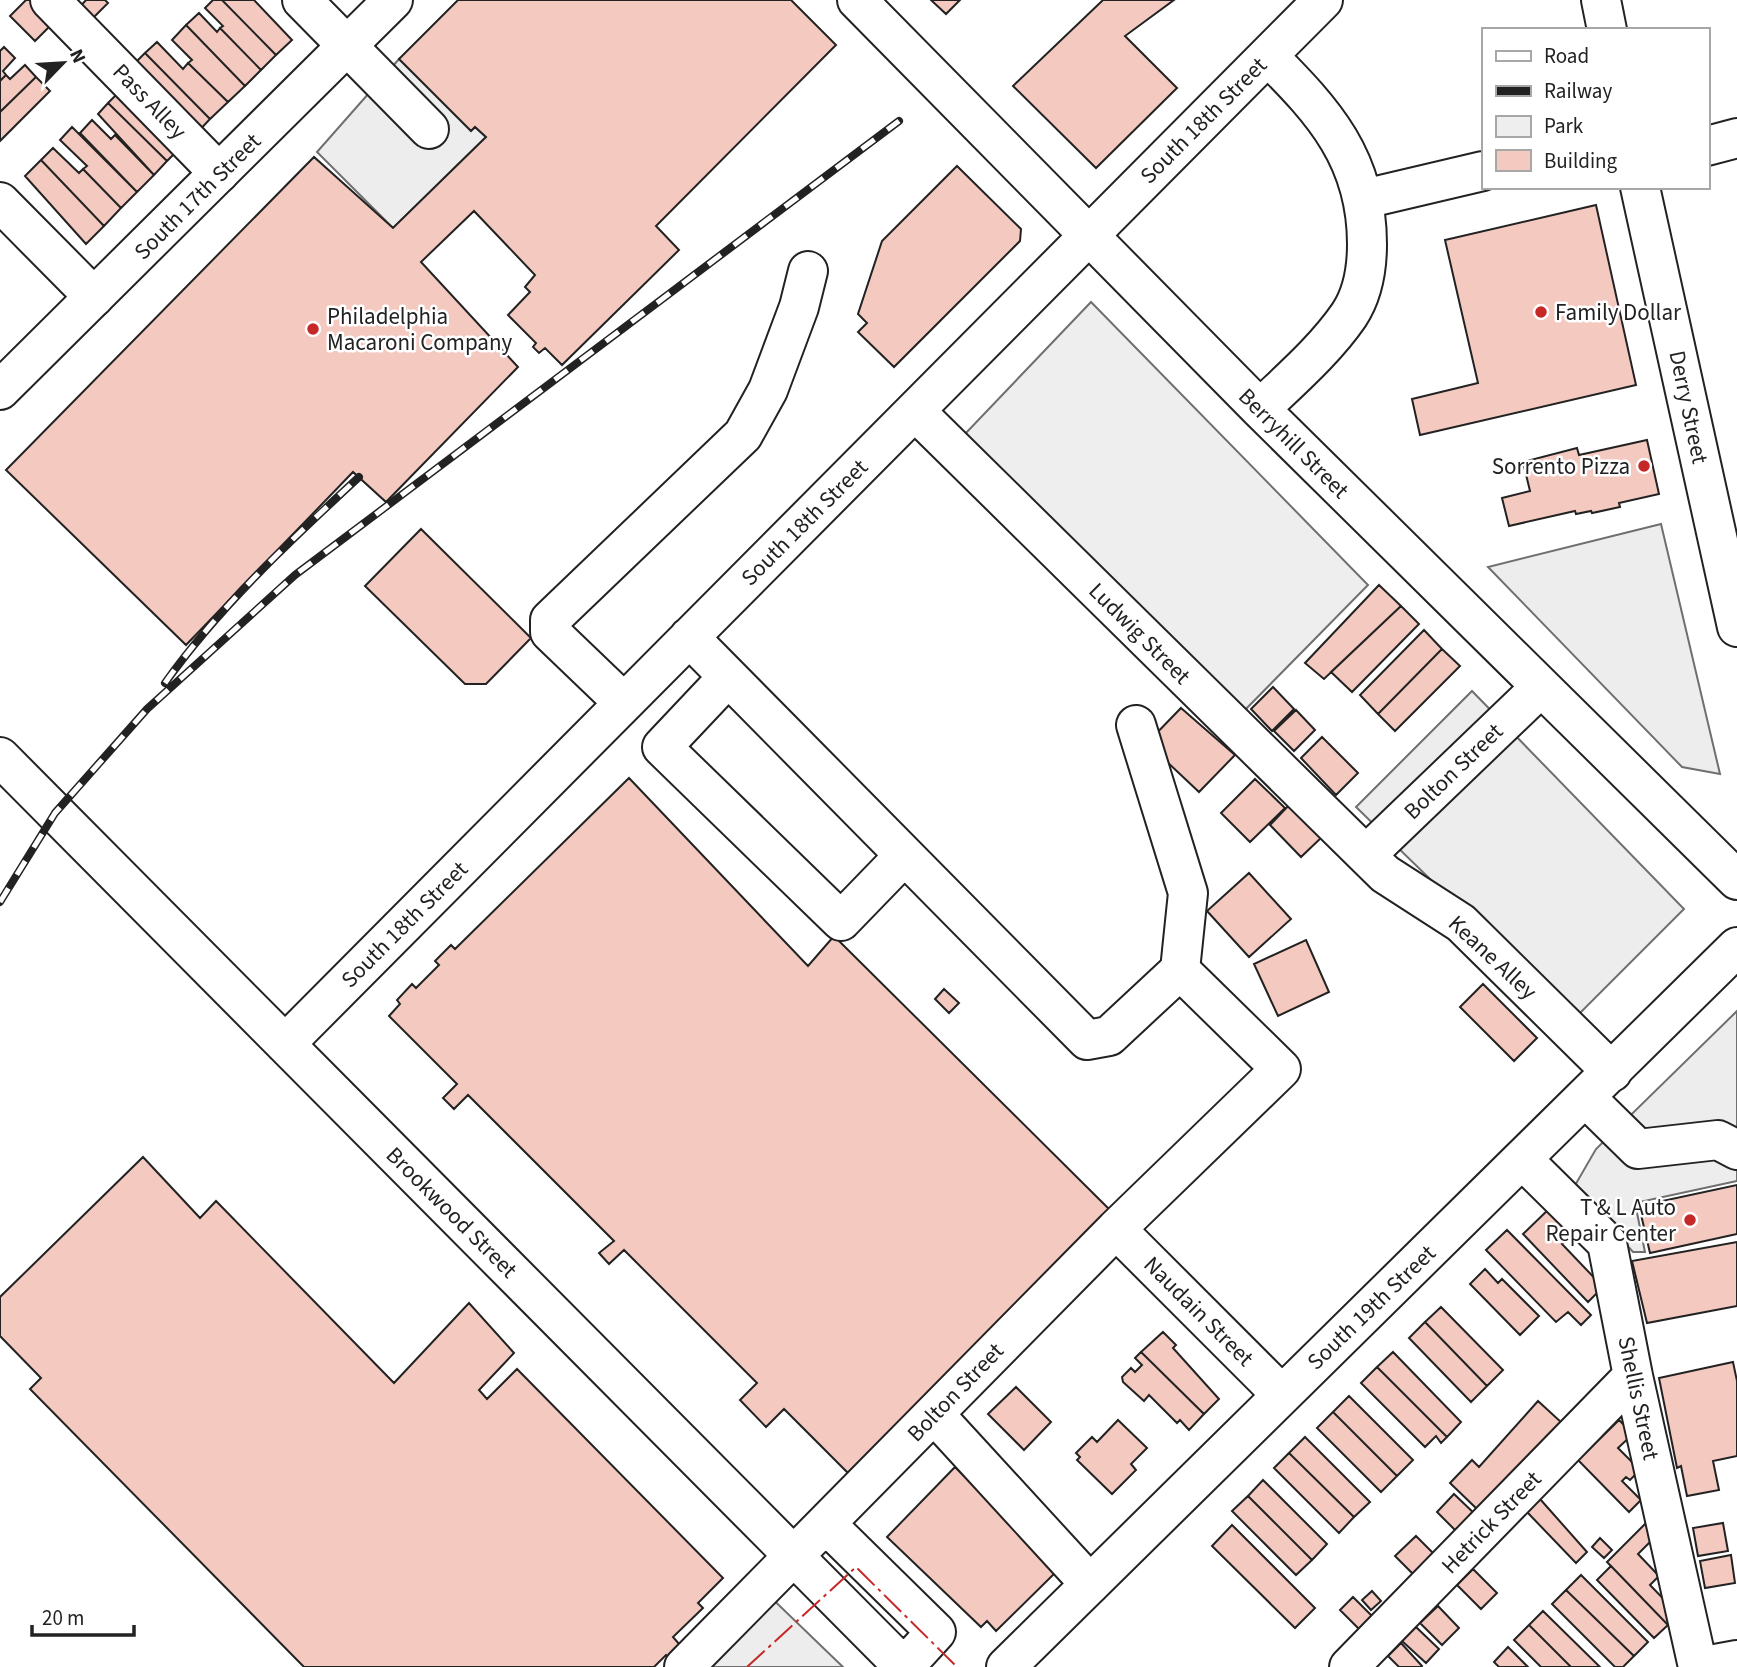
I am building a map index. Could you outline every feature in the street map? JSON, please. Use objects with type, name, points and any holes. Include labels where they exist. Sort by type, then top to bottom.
[{"type":"street","name":"Pass Alley","points":[[50,0],[219,173]]},
{"type":"street","points":[[302,0],[429,129]]},
{"type":"street","name":"South 17th Street","points":[[0,390],[393,0]]},
{"type":"street","name":"Berryhill Street","points":[[857,0],[1260,409],[1737,880]]},
{"type":"street","name":"South 18th Street","points":[[285,1044],[1322,0]]},
{"type":"street","points":[[1601,0],[1607,28]]},
{"type":"street","points":[[1260,409],[1349,314],[1363,288],[1367,254],[1367,214],[1364,199],[1345,146],[1312,101],[1268,56]]},
{"type":"street","points":[[1709,145],[1737,138]]},
{"type":"street","points":[[1364,199],[1482,171]]},
{"type":"street","name":"Derry Street","points":[[1640,189],[1737,627]]},
{"type":"street","points":[[0,202],[94,297]]},
{"type":"street","points":[[624,703],[551,632],[550,621],[743,435],[768,390],[799,307],[808,271]]},
{"type":"street","name":"Ludwig Street","points":[[915,411],[1366,855]]},
{"type":"street","points":[[689,638],[902,857],[1087,1040],[1109,1036],[1180,970],[1188,893],[1136,725]]},
{"type":"street","points":[[728,677],[662,747],[841,921],[902,857]]},
{"type":"street","name":"Bolton Street","points":[[1366,855],[1541,687]]},
{"type":"street","name":"Brookwood Street","points":[[0,757],[904,1667]]},
{"type":"street","name":"Keane Alley","points":[[1366,855],[1393,880],[1461,923],[1599,1085],[1638,1149],[1718,1140],[1737,1150]]},
{"type":"street","name":"South 19th Street","points":[[1006,1667],[1737,947]]},
{"type":"street","name":"Bolton Street","points":[[684,1667],[1116,1229],[1281,1069],[1180,970]]},
{"type":"street","name":"Shellis Street","points":[[1523,1160],[1607,1243],[1633,1376],[1698,1667]]},
{"type":"street","name":"Naudain Street","points":[[1116,1229],[1281,1394]]},
{"type":"street","name":"Hetrick Street","points":[[1349,1667],[1633,1376]]},
{"type":"street","points":[[934,1414],[1090,1584]]},
{"type":"street","points":[[826,1524],[936,1632],[904,1667]]},
{"type":"street","points":[[1698,1667],[1737,1660]]},
{"type":"green space","points":[[1091,302],[1368,585],[1239,716],[964,435]]},
{"type":"shaded area","points":[[399,59],[471,130],[475,127],[486,137],[393,228],[317,152]]},
{"type":"shaded area","points":[[1661,524],[1720,774],[1682,767],[1488,567]]},
{"type":"shaded area","points":[[1472,691],[1684,909],[1574,1019],[1356,807]]},
{"type":"shaded area","points":[[1737,1011],[1737,1181],[1635,1203],[1645,1252],[1633,1252],[1574,1187],[1596,1149]]},
{"type":"shaded area","points":[[756,1583],[843,1667],[670,1667]]},
{"type":"building","points":[[26,0],[37,0],[56,20],[35,41],[10,16]]},
{"type":"building","points":[[86,0],[105,0],[108,3],[89,22],[77,10]]},
{"type":"building","points":[[213,0],[222,0],[276,55],[261,70],[220,28],[223,26],[205,8]]},
{"type":"building","points":[[222,0],[254,0],[292,40],[276,55]]},
{"type":"building","name":"Philadelphia Macaroni Company","points":[[458,0],[791,0],[836,45],[656,226],[679,250],[562,365],[545,348],[539,353],[533,347],[536,343],[508,315],[530,292],[525,287],[535,275],[474,211],[421,262],[518,367],[386,502],[353,472],[186,645],[6,470],[314,157],[393,228],[486,137],[475,127],[471,131],[399,59]]},
{"type":"building","points":[[931,0],[960,0],[946,14]]},
{"type":"building","points":[[1103,0],[1174,0],[1125,36],[1177,88],[1096,168],[1013,86]]},
{"type":"building","points":[[199,13],[217,32],[220,28],[261,70],[245,86],[186,25]]},
{"type":"building","points":[[186,25],[245,86],[228,102],[188,63],[192,60],[172,40]]},
{"type":"building","points":[[157,42],[183,69],[188,63],[228,102],[210,119],[145,53]]},
{"type":"building","points":[[4,47],[15,58],[3,71],[6,75],[0,81],[0,51]]},
{"type":"building","points":[[145,53],[210,119],[195,135],[130,68]]},
{"type":"building","points":[[25,65],[36,77],[0,112],[0,81],[6,75],[10,79]]},
{"type":"building","points":[[36,77],[50,91],[0,141],[0,112]]},
{"type":"building","points":[[125,86],[184,144],[167,161],[108,103]]},
{"type":"building","points":[[108,103],[167,161],[154,175],[98,114]]},
{"type":"building","points":[[92,120],[111,139],[115,135],[154,175],[137,192],[80,133]]},
{"type":"building","points":[[72,127],[137,192],[121,208],[83,169],[87,166],[60,140]]},
{"type":"building","points":[[53,148],[79,173],[83,169],[121,208],[104,226],[41,160]]},
{"type":"building","points":[[41,160],[104,226],[86,244],[25,176]]},
{"type":"building","points":[[957,166],[1021,229],[1020,241],[894,367],[858,332],[867,323],[858,314],[882,241]]},
{"type":"building","name":"Family Dollar","points":[[1596,205],[1636,385],[1420,435],[1412,399],[1478,383],[1445,240]]},
{"type":"building","points":[[1647,440],[1659,494],[1619,503],[1620,507],[1592,513],[1576,514],[1575,511],[1509,526],[1502,498],[1530,491],[1523,462],[1577,448],[1579,455]]},
{"type":"building","points":[[421,529],[531,638],[486,684],[465,684],[365,586]]},
{"type":"building","points":[[1379,585],[1401,606],[1324,679],[1305,663]]},
{"type":"building","points":[[1401,606],[1419,624],[1352,692],[1331,672]]},
{"type":"building","points":[[1424,630],[1442,649],[1378,714],[1360,695]]},
{"type":"building","points":[[1442,649],[1460,666],[1395,731],[1378,714]]},
{"type":"building","points":[[1273,687],[1294,709],[1272,731],[1251,709]]},
{"type":"building","points":[[1181,708],[1235,755],[1199,792],[1147,743]]},
{"type":"building","points":[[1296,710],[1315,730],[1294,751],[1274,731]]},
{"type":"building","points":[[1322,737],[1358,773],[1336,795],[1301,758]]},
{"type":"building","points":[[629,778],[808,966],[834,936],[1110,1210],[848,1473],[784,1409],[766,1427],[740,1400],[757,1383],[624,1250],[609,1264],[599,1253],[614,1241],[468,1095],[454,1109],[443,1098],[457,1084],[389,1016],[400,1004],[397,1000],[412,984],[416,988],[439,965],[435,961],[451,945],[455,949]]},
{"type":"building","points":[[1255,779],[1285,808],[1250,842],[1221,813]]},
{"type":"building","points":[[1291,803],[1323,836],[1301,857],[1270,825]]},
{"type":"building","points":[[1249,873],[1291,919],[1249,957],[1207,911]]},
{"type":"building","points":[[1306,940],[1329,992],[1278,1016],[1254,964]]},
{"type":"building","points":[[1483,984],[1537,1038],[1514,1061],[1460,1007]]},
{"type":"building","points":[[944,989],[959,1003],[949,1013],[935,999]]},
{"type":"building","points":[[143,1157],[200,1218],[216,1201],[394,1383],[469,1303],[514,1353],[479,1390],[487,1399],[517,1369],[723,1578],[698,1603],[703,1608],[673,1637],[680,1645],[668,1658],[666,1655],[654,1667],[304,1667],[30,1389],[41,1378],[0,1336],[0,1297]]},
{"type":"building","name":"T & L Auto Repair Center","points":[[1737,1185],[1737,1234],[1650,1253],[1639,1206]]},
{"type":"building","points":[[1552,1206],[1575,1231],[1562,1244],[1603,1287],[1588,1302],[1523,1234]]},
{"type":"building","points":[[1507,1230],[1591,1315],[1581,1325],[1568,1312],[1556,1322],[1486,1250]]},
{"type":"building","points":[[1737,1242],[1737,1306],[1647,1323],[1632,1261]]},
{"type":"building","points":[[1485,1269],[1498,1283],[1502,1279],[1539,1316],[1520,1335],[1470,1284]]},
{"type":"building","points":[[1441,1307],[1503,1370],[1487,1386],[1425,1322]]},
{"type":"building","points":[[1425,1322],[1487,1386],[1471,1402],[1409,1338]]},
{"type":"building","points":[[1163,1332],[1176,1345],[1173,1348],[1219,1399],[1204,1414],[1141,1352]]},
{"type":"building","points":[[1141,1352],[1204,1414],[1189,1430],[1180,1420],[1177,1423],[1149,1395],[1144,1401],[1123,1382],[1122,1377],[1131,1368],[1135,1372],[1142,1365],[1135,1358]]},
{"type":"building","points":[[1393,1352],[1461,1422],[1447,1437],[1377,1367]]},
{"type":"building","points":[[1733,1362],[1737,1381],[1737,1456],[1713,1461],[1719,1490],[1687,1496],[1681,1466],[1677,1468],[1659,1378]]},
{"type":"building","points":[[1377,1367],[1447,1437],[1441,1443],[1436,1436],[1425,1447],[1361,1383]]},
{"type":"building","points":[[1016,1387],[1051,1422],[1024,1450],[988,1414]]},
{"type":"building","points":[[1349,1396],[1413,1460],[1397,1476],[1333,1412]]},
{"type":"building","points":[[1538,1401],[1562,1423],[1478,1510],[1450,1483],[1472,1460],[1479,1467]]},
{"type":"building","points":[[1333,1412],[1397,1476],[1381,1492],[1317,1428]]},
{"type":"building","points":[[1118,1420],[1147,1448],[1131,1464],[1136,1470],[1112,1494],[1077,1460],[1080,1457],[1076,1453],[1092,1437],[1097,1442]]},
{"type":"building","points":[[1619,1420],[1633,1434],[1618,1448],[1640,1470],[1630,1480],[1626,1477],[1622,1481],[1641,1500],[1629,1512],[1578,1460]]},
{"type":"building","points":[[1305,1437],[1370,1502],[1354,1517],[1289,1453]]},
{"type":"building","points":[[1289,1453],[1354,1517],[1339,1533],[1274,1468]]},
{"type":"building","points":[[955,1467],[1058,1570],[996,1631],[987,1621],[981,1627],[887,1537]]},
{"type":"building","points":[[1263,1480],[1327,1544],[1312,1560],[1248,1496]]},
{"type":"building","points":[[1454,1494],[1478,1517],[1460,1535],[1437,1512]]},
{"type":"building","points":[[1248,1496],[1312,1560],[1296,1575],[1232,1511]]},
{"type":"building","points":[[1540,1499],[1587,1552],[1576,1563],[1527,1512]]},
{"type":"building","points":[[1646,1523],[1658,1534],[1638,1554],[1659,1576],[1650,1585],[1678,1614],[1668,1625],[1607,1562]]},
{"type":"building","points":[[1723,1523],[1728,1551],[1698,1556],[1693,1528]]},
{"type":"building","points":[[1232,1525],[1315,1608],[1295,1628],[1212,1546]]},
{"type":"building","points":[[1416,1536],[1436,1556],[1416,1577],[1395,1556]]},
{"type":"building","points":[[1600,1538],[1612,1550],[1604,1558],[1592,1547]]},
{"type":"building","points":[[1731,1555],[1735,1583],[1705,1588],[1700,1561]]},
{"type":"building","points":[[1611,1566],[1668,1625],[1654,1638],[1597,1580]]},
{"type":"building","points":[[1473,1569],[1497,1593],[1481,1609],[1457,1585]]},
{"type":"building","points":[[1581,1575],[1648,1642],[1634,1656],[1566,1590]]},
{"type":"building","points":[[1566,1590],[1634,1656],[1623,1667],[1615,1667],[1552,1604]]},
{"type":"building","points":[[1372,1591],[1381,1601],[1371,1610],[1362,1600]]},
{"type":"building","points":[[1353,1597],[1375,1619],[1362,1632],[1340,1610]]},
{"type":"building","points":[[1438,1606],[1459,1628],[1442,1645],[1420,1623]]},
{"type":"building","points":[[1543,1611],[1600,1667],[1571,1667],[1529,1625]]},
{"type":"building","points":[[1529,1625],[1571,1667],[1541,1667],[1514,1640]]},
{"type":"building","points":[[1416,1627],[1439,1649],[1426,1663],[1402,1641]]},
{"type":"building","points":[[1401,1643],[1421,1667],[1399,1667],[1388,1656]]},
{"type":"building","points":[[1508,1647],[1528,1667],[1499,1667],[1494,1662]]},
{"type":"railway","points":[[0,902],[55,813],[147,709],[295,575],[899,121]]},
{"type":"railway","points":[[165,683],[232,601],[359,477]]},
{"type":"power","points":[[747,1667],[856,1567],[957,1667]]},
{"type":"place","name":"Family Dollar","points":[[1541,312]]},
{"type":"place","name":"Philadelphia Macaroni Company","points":[[313,329]]},
{"type":"place","name":"Sorrento Pizza","points":[[1644,466]]},
{"type":"place","name":"T & L Auto Repair Center","points":[[1690,1220]]}]
